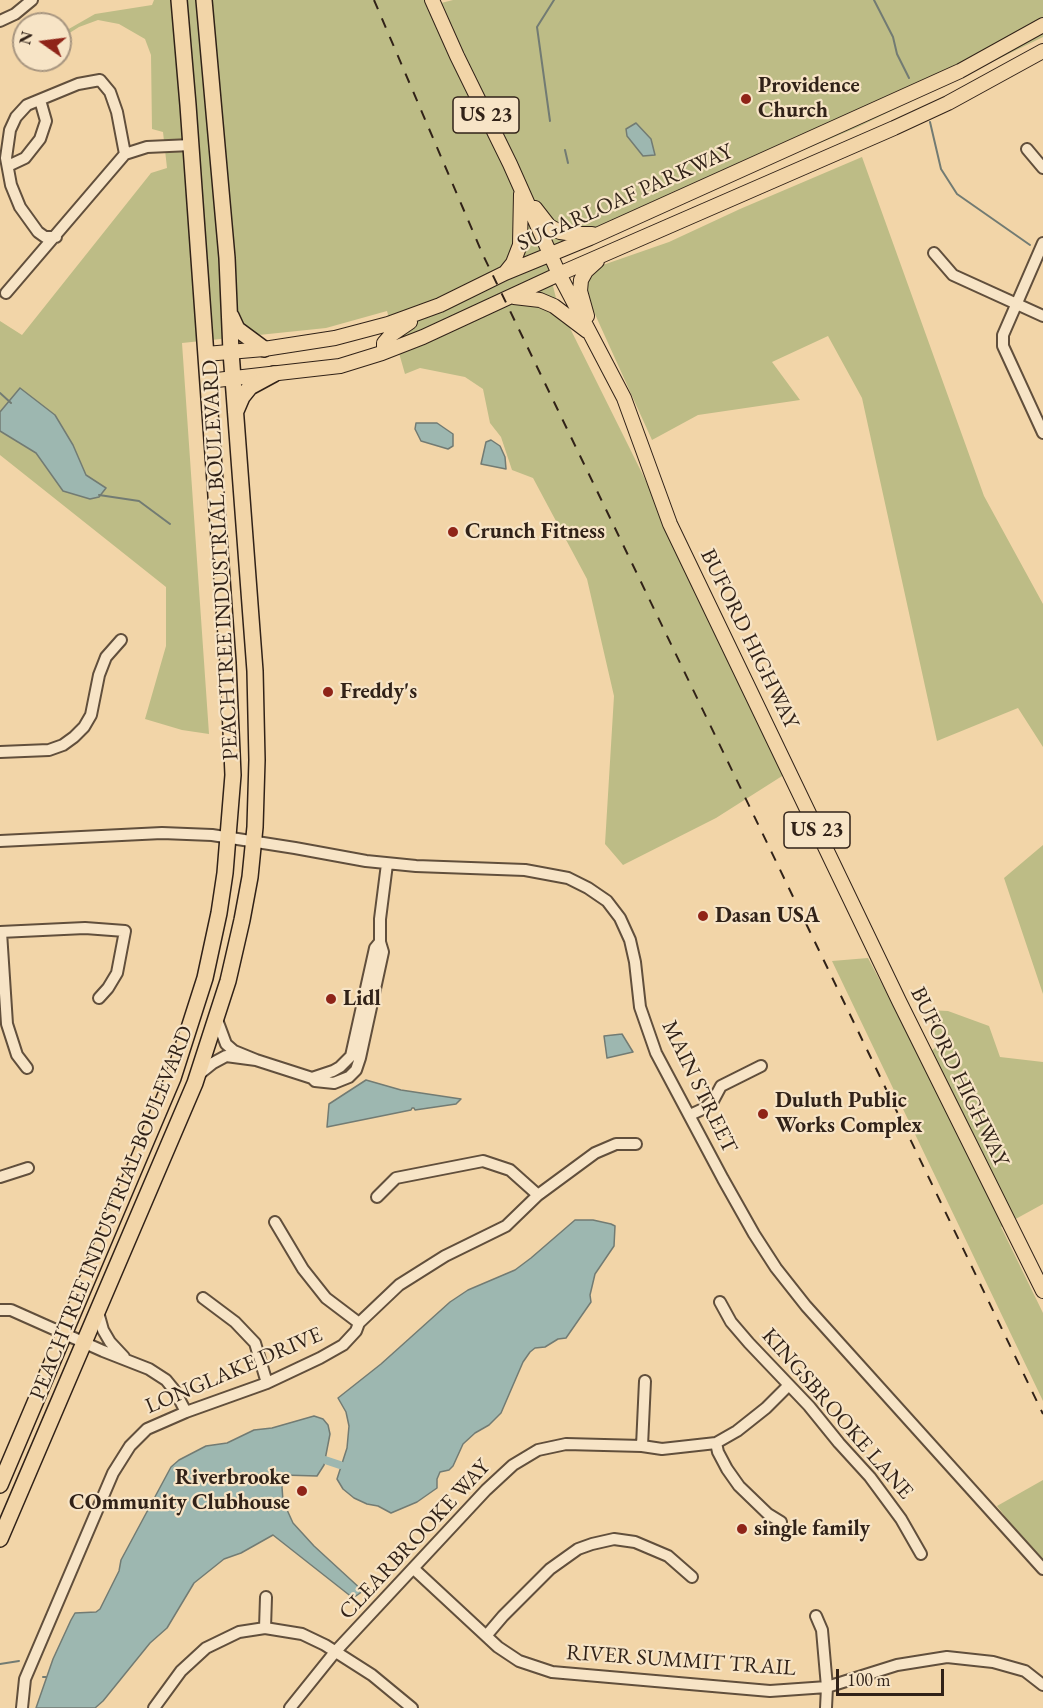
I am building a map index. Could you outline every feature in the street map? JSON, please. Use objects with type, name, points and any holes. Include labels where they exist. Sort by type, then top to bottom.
[{"type":"highway","name":"PEACHTREE INDUSTRIAL BOULEVARD","points":[[0,1485],[173,1078],[205,978],[219,913],[233,775],[227,652],[208,381],[178,0]]},
{"type":"highway","name":"PEACHTREE INDUSTRIAL BOULEVARD","points":[[0,1539],[198,1075],[228,981],[243,920],[254,841],[257,760],[255,671],[231,352],[227,258],[204,0]]},
{"type":"highway","points":[[230,313],[237,328],[264,349]]},
{"type":"highway","points":[[236,411],[242,397],[250,387],[274,374]]},
{"type":"main road","name":"BUFORD HIGHWAY","points":[[432,0],[559,274],[624,398],[675,534],[898,1001],[1043,1291]]},
{"type":"main road","name":"SUGARLOAF PARKWAY","points":[[206,354],[264,349],[359,333],[440,305],[505,273],[600,234],[960,71],[1043,25]]},
{"type":"main road","name":"SUGARLOAF PARKWAY","points":[[208,381],[340,366],[423,337],[559,274],[905,123],[948,103],[1043,51]]},
{"type":"main road","points":[[522,192],[549,226],[560,232],[600,234]]},
{"type":"main road","points":[[505,273],[513,263],[520,245],[522,192]]},
{"type":"main road","points":[[590,333],[580,291],[581,280],[586,271],[604,255]]},
{"type":"main road","points":[[509,298],[540,300],[554,306],[590,333]]},
{"type":"main road","points":[[384,352],[384,343],[391,335],[440,305]]},
{"type":"street","points":[[0,21],[15,14],[32,0]]},
{"type":"street","points":[[56,237],[45,237],[38,232],[20,207],[11,185],[6,158],[10,130],[16,117],[27,105],[78,84],[100,80],[110,92],[117,112],[125,154]]},
{"type":"street","points":[[8,166],[25,158],[40,139],[46,121],[40,100]]},
{"type":"street","points":[[6,293],[125,154],[147,147],[191,145]]},
{"type":"street","points":[[1027,149],[1043,168]]},
{"type":"street","points":[[1043,243],[1004,336],[1003,346],[1043,433]]},
{"type":"street","points":[[934,253],[952,275],[1043,316]]},
{"type":"street","points":[[0,752],[49,750],[63,745],[84,727],[91,715],[99,675],[106,657],[122,640]]},
{"type":"street","name":"MAIN STREET","points":[[0,841],[162,833],[228,837],[387,864],[533,871],[568,878],[607,901],[620,918],[630,940],[640,1007],[656,1053],[723,1179],[776,1268],[804,1304],[1043,1569]]},
{"type":"street","points":[[216,1017],[226,1044],[234,1051],[256,1060],[312,1078],[340,1067],[351,1056],[375,948],[380,942],[380,919],[387,864]]},
{"type":"street","points":[[27,1068],[17,1055],[7,1024],[1,932],[62,928],[125,931],[117,973],[99,998]]},
{"type":"street","points":[[198,1075],[226,1056],[256,1060]]},
{"type":"street","points":[[690,1115],[705,1108],[713,1101],[721,1086],[761,1066]]},
{"type":"street","name":"LONGLAKE DRIVE","points":[[22,1708],[25,1679],[113,1473],[130,1446],[147,1429],[186,1412],[267,1383],[343,1345],[356,1331],[359,1323],[399,1285],[445,1256],[506,1226],[538,1195],[595,1153],[616,1144],[636,1144]]},
{"type":"street","points":[[377,1197],[396,1179],[483,1161],[510,1170],[538,1195]]},
{"type":"street","points":[[0,1178],[28,1168]]},
{"type":"street","points":[[275,1222],[303,1269],[326,1298],[359,1323]]},
{"type":"street","points":[[203,1298],[235,1322],[255,1343],[267,1383]]},
{"type":"street","name":"KINGSBROOKE LANE","points":[[720,1302],[731,1322],[870,1476],[901,1519],[921,1554]]},
{"type":"street","points":[[0,1310],[11,1310],[149,1369],[166,1380],[175,1391],[186,1412]]},
{"type":"street","points":[[98,1312],[103,1330],[110,1342],[126,1360]]},
{"type":"street","points":[[642,1446],[645,1381]]},
{"type":"street","name":"CLEARBROOKE WAY","points":[[290,1708],[335,1652],[486,1490],[513,1465],[538,1450],[566,1444],[642,1446],[662,1449],[716,1443],[737,1431],[766,1408],[789,1385]]},
{"type":"street","points":[[716,1443],[722,1461],[739,1486],[768,1514],[782,1522]]},
{"type":"street","points":[[486,1636],[550,1569],[578,1550],[592,1544],[614,1539],[635,1542],[668,1556],[692,1577]]},
{"type":"street","name":"RIVER SUMMIT TRAIL","points":[[414,1569],[498,1647],[519,1661],[552,1672],[770,1691],[827,1688],[897,1665],[947,1657],[993,1662],[1025,1671],[1043,1685]]},
{"type":"street","points":[[265,1628],[266,1597]]},
{"type":"street","points":[[816,1616],[822,1630],[827,1688],[826,1708]]},
{"type":"street","points":[[154,1708],[181,1671],[206,1647],[239,1632],[265,1628],[302,1634],[325,1645],[372,1675],[412,1708]]},
{"type":"shaded area","points":[[154,0],[435,0],[437,4],[453,0],[1043,0],[1043,37],[858,127],[546,258],[557,302],[790,771],[716,818],[623,865],[605,844],[614,696],[587,579],[533,478],[512,470],[501,437],[490,423],[483,389],[465,377],[420,368],[405,374],[387,311],[326,328],[182,343],[209,734],[182,730],[145,719],[166,646],[166,587],[0,455],[0,321],[22,335],[151,173],[167,168],[163,132],[152,129],[151,55],[145,39],[119,24],[98,20],[72,31],[72,27],[95,14],[152,5]]},
{"type":"shaded area","points":[[862,157],[984,496],[1043,604],[1043,747],[1018,708],[937,741],[862,398],[828,336],[772,362],[800,400],[698,415],[652,440],[589,301],[586,289],[600,266],[669,242]]},
{"type":"shaded area","points":[[1043,845],[1043,994],[1004,878]]},
{"type":"shaded area","points":[[868,958],[922,1060],[938,1045],[928,1010],[948,1011],[989,1026],[1000,1057],[1043,1062],[1043,1204],[1001,1227],[1043,1313],[1043,1401],[832,961]]},
{"type":"shaded area","points":[[1043,1480],[1043,1566],[997,1506]]},
{"type":"water","points":[[636,123],[651,139],[655,155],[643,156],[627,136],[626,129]]},
{"type":"water","points":[[20,388],[55,415],[73,445],[86,475],[106,488],[99,497],[90,499],[63,491],[36,453],[0,431],[0,412]]},
{"type":"water","points":[[416,423],[437,423],[453,434],[453,446],[448,449],[421,441],[415,429]]},
{"type":"water","points":[[491,440],[500,446],[505,457],[506,469],[481,464],[486,442]]},
{"type":"water","points":[[622,1034],[633,1052],[607,1058],[604,1036]]},
{"type":"water","points":[[366,1080],[401,1090],[461,1099],[456,1104],[415,1110],[412,1108],[327,1127],[329,1104]]},
{"type":"water","points":[[575,1220],[593,1220],[615,1226],[614,1246],[595,1274],[590,1295],[591,1302],[566,1338],[558,1339],[530,1352],[523,1362],[501,1413],[463,1444],[453,1466],[449,1470],[440,1472],[437,1488],[417,1502],[391,1513],[354,1498],[343,1489],[337,1479],[347,1448],[349,1426],[346,1412],[338,1398],[381,1364],[450,1302],[468,1290],[515,1270]]},
{"type":"water","points":[[314,1416],[323,1419],[328,1425],[330,1434],[324,1465],[317,1476],[283,1475],[283,1501],[293,1523],[314,1546],[363,1591],[353,1598],[273,1535],[241,1553],[224,1559],[194,1583],[167,1628],[150,1643],[95,1708],[36,1708],[53,1659],[71,1620],[75,1613],[96,1612],[100,1609],[119,1571],[121,1560],[171,1467],[179,1460],[206,1446],[227,1443],[254,1430],[272,1428]]},
{"type":"waterway","points":[[550,121],[537,27],[554,0]]},
{"type":"waterway","points":[[874,0],[893,37],[897,54],[909,78]]},
{"type":"waterway","points":[[930,122],[941,169],[957,194],[1030,245]]},
{"type":"waterway","points":[[565,150],[568,163]]},
{"type":"waterway","points":[[0,393],[11,403]]},
{"type":"waterway","points":[[99,495],[139,501],[170,524]]},
{"type":"waterway","points":[[325,1460],[340,1465]]},
{"type":"waterway","points":[[0,1664],[19,1661]]},
{"type":"railway","points":[[374,0],[483,255],[1043,1414]]},
{"type":"place","name":"Providence Church","points":[[746,99]]},
{"type":"place","name":"Crunch Fitness","points":[[453,532]]},
{"type":"place","name":"Freddy's","points":[[328,692]]},
{"type":"place","name":"Dasan USA","points":[[703,916]]},
{"type":"place","name":"Lidl","points":[[331,999]]},
{"type":"place","name":"Duluth Public Works Complex","points":[[763,1114]]},
{"type":"place","name":"Riverbrooke COmmunity Clubhouse","points":[[302,1491]]},
{"type":"place","name":"single family","points":[[742,1529]]}]
